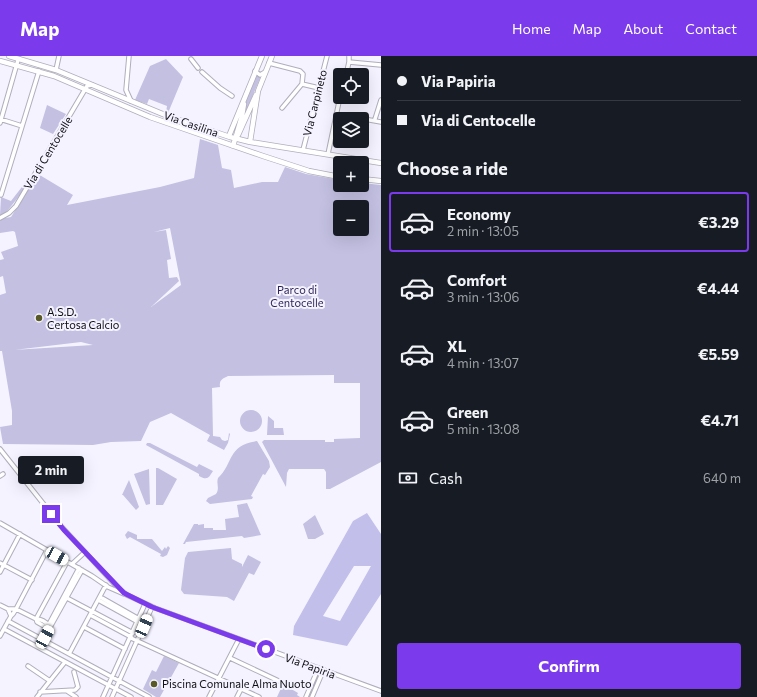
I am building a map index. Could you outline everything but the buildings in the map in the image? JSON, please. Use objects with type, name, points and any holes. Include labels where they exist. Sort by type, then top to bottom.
[{"type":"main road","name":"Via Casilina","points":[[11,56],[56,70],[165,115],[235,138],[250,142],[381,163]]},
{"type":"main road","points":[[229,136],[262,56]]},
{"type":"main road","points":[[235,138],[238,135],[258,91],[272,56]]},
{"type":"main road","name":"Via Casilina","points":[[0,61],[39,71],[86,89],[150,117],[233,146],[309,171],[333,176]]},
{"type":"main road","points":[[250,142],[258,91]]},
{"type":"main road","points":[[233,146],[242,116],[245,96]]},
{"type":"main road","points":[[369,180],[381,181]]},
{"type":"street","points":[[10,64],[13,59],[11,56]]},
{"type":"street","points":[[56,70],[59,56]]},
{"type":"street","points":[[129,56],[126,90],[132,102]]},
{"type":"street","name":"Via Carpineto","points":[[303,150],[327,56]]},
{"type":"street","points":[[348,68],[349,56]]},
{"type":"street","points":[[20,59],[18,60],[0,120],[22,126]]},
{"type":"street","points":[[191,59],[198,68]]},
{"type":"street","points":[[349,62],[381,65]]},
{"type":"street","points":[[269,63],[300,71],[303,74],[302,84],[282,108]]},
{"type":"street","points":[[1,195],[39,71]]},
{"type":"street","points":[[256,71],[260,75],[265,72]]},
{"type":"street","points":[[202,72],[220,88],[232,96]]},
{"type":"street","points":[[302,84],[319,88]]},
{"type":"street","name":"Via di Centocelle","points":[[0,218],[9,213],[16,206],[86,89],[88,86],[92,85]]},
{"type":"street","points":[[375,119],[381,100]]},
{"type":"street","points":[[369,120],[381,122]]},
{"type":"street","points":[[328,154],[333,129]]},
{"type":"street","points":[[0,449],[61,526],[119,589],[152,607],[239,639],[209,697]]},
{"type":"street","points":[[0,523],[107,586],[127,594]]},
{"type":"street","points":[[0,572],[2,564],[20,534]]},
{"type":"street","points":[[0,636],[10,616],[13,614],[32,580],[47,550]]},
{"type":"street","points":[[72,564],[85,552]]},
{"type":"street","points":[[36,619],[68,562]]},
{"type":"street","points":[[2,564],[32,580]]},
{"type":"street","points":[[42,640],[80,569]]},
{"type":"street","points":[[93,613],[107,586]]},
{"type":"street","points":[[70,655],[107,586]]},
{"type":"street","points":[[66,597],[138,641],[259,697]]},
{"type":"street","points":[[101,600],[138,621]]},
{"type":"street","points":[[103,697],[132,636],[145,604]]},
{"type":"street","points":[[0,605],[8,609],[16,609],[36,619],[37,622],[44,626],[50,626]]},
{"type":"street","points":[[112,697],[152,607]]},
{"type":"street","points":[[8,609],[10,616]]},
{"type":"street","points":[[8,621],[149,697]]},
{"type":"street","points":[[85,628],[125,649]]},
{"type":"street","points":[[4,629],[131,697]]},
{"type":"street","name":"Via Papiria","points":[[239,639],[381,691]]},
{"type":"street","points":[[230,658],[283,683]]},
{"type":"street","points":[[121,660],[128,663]]},
{"type":"street","points":[[39,695],[65,662]]},
{"type":"street","points":[[28,666],[50,681]]},
{"type":"street","points":[[306,697],[318,669]]},
{"type":"street","points":[[312,697],[323,671]]},
{"type":"street","points":[[39,695],[75,690],[78,687],[74,672]]},
{"type":"street","points":[[316,676],[319,675],[320,678]]},
{"type":"street","points":[[236,697],[241,689]]},
{"type":"street","points":[[67,691],[76,697]]},
{"type":"green space","points":[[166,59],[183,77],[168,113],[166,112],[167,106],[149,99],[147,104],[135,100],[150,66]]},
{"type":"green space","points":[[256,74],[261,76],[242,121],[246,98]]},
{"type":"green space","points":[[47,105],[66,114],[53,134],[40,128]]},
{"type":"green space","name":"Parco di Centocelle","points":[[200,139],[218,145],[222,168],[231,170],[234,188],[262,182],[278,182],[285,167],[306,174],[333,179],[333,192],[369,192],[369,184],[381,185],[381,462],[330,489],[326,489],[326,472],[324,469],[289,469],[287,473],[286,487],[262,442],[264,440],[325,440],[325,442],[334,442],[334,439],[360,438],[360,383],[334,383],[334,375],[228,376],[223,379],[220,383],[220,387],[212,388],[213,436],[220,437],[225,441],[228,440],[229,433],[230,434],[228,443],[224,450],[207,441],[210,435],[171,413],[150,422],[141,441],[111,442],[93,445],[3,444],[0,427],[12,425],[12,411],[2,351],[0,351],[0,295],[6,293],[3,276],[0,277],[0,260],[4,259],[1,252],[18,246],[15,232],[0,233],[0,219],[11,217],[38,174],[73,195],[67,205],[160,187],[194,178]],"holes":[[[170,228],[181,285],[151,307],[179,281],[177,277],[169,278],[167,260],[171,259],[166,230],[154,232]],[[81,342],[93,345],[15,350]]]},
{"type":"green space","points":[[25,183],[28,185],[4,215],[0,215],[1,197],[11,201]]},
{"type":"green space","points":[[251,410],[259,413],[262,421],[259,429],[251,432],[243,429],[240,421],[243,413]]},
{"type":"green space","points":[[268,416],[274,421],[274,428],[283,428],[284,435],[267,435]]},
{"type":"green space","points":[[257,441],[269,461],[270,467],[265,475],[263,474],[251,496],[253,497],[252,499],[210,504],[206,501],[208,498],[216,494],[218,490],[218,478],[227,466],[232,455],[240,446]]},
{"type":"green space","points":[[147,443],[150,443],[197,467],[199,464],[213,471],[208,478],[199,476],[199,474],[146,445]]},
{"type":"green space","points":[[156,468],[177,479],[163,505],[156,505]]},
{"type":"green space","points":[[149,469],[150,504],[146,505],[134,474]]},
{"type":"green space","points":[[129,480],[139,507],[136,510],[122,495]]},
{"type":"green space","points":[[247,503],[261,535],[244,538],[242,536],[186,542],[183,544],[194,524],[204,524],[204,528],[213,528],[213,530],[226,530],[225,519],[239,517],[237,505]]},
{"type":"green space","points":[[315,515],[324,534],[315,539],[308,539],[303,524]]},
{"type":"green space","points":[[128,531],[137,535],[137,539],[152,539],[162,551],[168,546],[170,548],[167,555],[163,557],[160,556],[161,554],[130,537],[127,539],[125,535]]},
{"type":"green space","points":[[231,548],[232,559],[242,564],[242,567],[248,555],[261,562],[254,575],[249,573],[234,601],[227,597],[184,594],[181,590],[185,558],[188,552]]},
{"type":"green space","points":[[164,656],[179,663],[160,697],[156,697],[143,689],[152,670],[156,672]]},
{"type":"green space","points":[[283,684],[298,693],[297,695],[300,697],[277,697]]},
{"type":"shaded area","points":[[367,513],[381,534],[381,594],[347,646],[293,635],[294,626],[353,521]],"holes":[[[354,566],[371,566],[340,621],[323,616]]]},
{"type":"place","name":"A.S.D. Certosa Calcio","points":[[39,318]]},
{"type":"place","name":"Piscina Comunale Alma Nuoto","points":[[154,684]]},
{"type":"route","points":[[51,514],[64,530],[124,593],[152,607],[266,649]]}]
